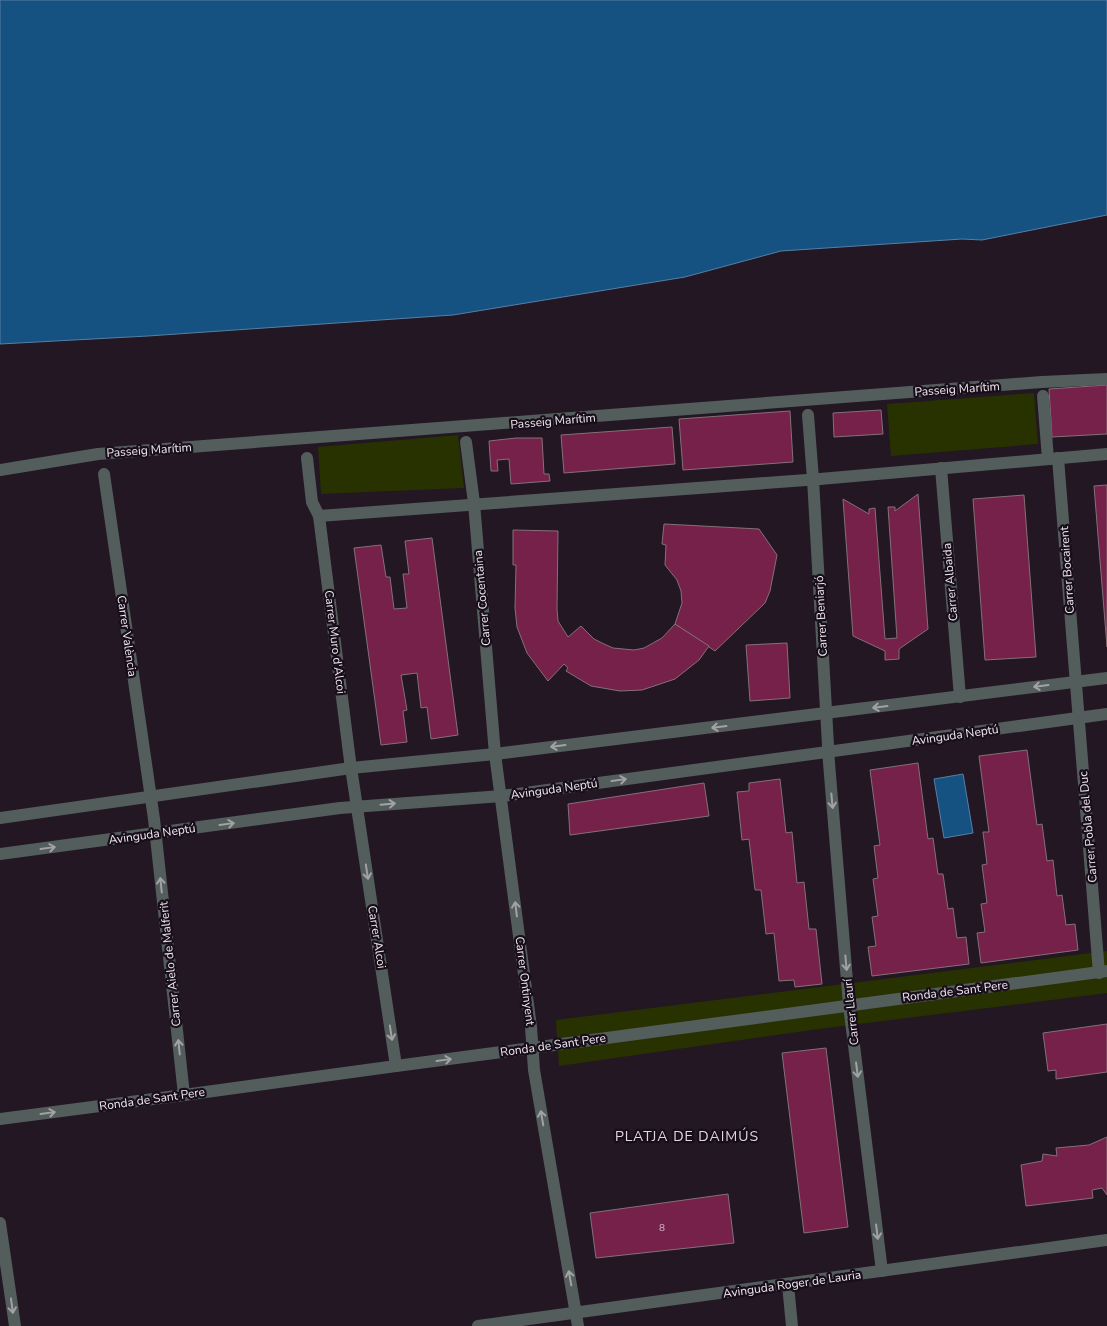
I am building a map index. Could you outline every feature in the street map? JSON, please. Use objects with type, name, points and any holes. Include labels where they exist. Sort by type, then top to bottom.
[{"type":"street","name":"Passeig Marítim","points":[[0,470],[98,454],[1042,382],[1107,379]]},
{"type":"street","points":[[1043,396],[1053,459]]},
{"type":"street","points":[[808,415],[813,480]]},
{"type":"street","name":"Carrer Cocentaina","points":[[466,442],[474,503],[495,754]]},
{"type":"street","points":[[307,458],[312,502],[319,516],[474,503],[813,480],[1107,454]]},
{"type":"street","name":"Carrer Bocairent","points":[[1053,459],[1076,682]]},
{"type":"street","name":"Carrer Albaida","points":[[941,468],[960,697]]},
{"type":"street","name":"Carrer València","points":[[104,474],[155,833]]},
{"type":"street","name":"Carrer Beniarjó","points":[[813,480],[828,752]]},
{"type":"street","name":"Carrer Muro d'Alcoi","points":[[319,516],[351,768],[359,807]]},
{"type":"street","points":[[0,818],[351,768],[495,754],[1107,678]]},
{"type":"street","name":"Carrer Pobla del Duc","points":[[1076,682],[1103,972]]},
{"type":"street","name":"Avinguda Neptú","points":[[0,854],[359,807],[502,796],[1107,714]]},
{"type":"street","name":"Carrer Llaurí","points":[[828,752],[849,1005],[882,1271]]},
{"type":"street","name":"Carrer Ontinyent","points":[[495,754],[502,796],[534,1070],[577,1320]]},
{"type":"street","name":"Carrer Alcoi","points":[[359,807],[396,1066]]},
{"type":"street","name":"Carrer Aielo de Malferit","points":[[155,833],[184,1095]]},
{"type":"street","name":"Ronda de Sant Pere","points":[[0,1120],[1103,972]]},
{"type":"street","points":[[0,1223],[15,1326]]},
{"type":"street","name":"Avinguda Roger de Lauria","points":[[478,1326],[577,1320],[788,1285],[1107,1240]]},
{"type":"street","points":[[788,1285],[792,1326]]},
{"type":"green space","points":[[1034,393],[1038,444],[891,456],[887,404]]},
{"type":"green space","points":[[458,435],[464,488],[321,494],[318,447]]},
{"type":"green space","points":[[1107,951],[1107,993],[819,1029],[559,1066],[556,1020]]},
{"type":"water","points":[[0,0],[1107,0],[1107,215],[982,240],[962,239],[781,251],[685,277],[453,315],[0,344]]},
{"type":"water","points":[[963,774],[973,833],[944,838],[934,779]]},
{"type":"building","points":[[1107,385],[1107,434],[1052,437],[1049,389]]},
{"type":"building","points":[[881,410],[883,434],[834,437],[833,413]]},
{"type":"building","points":[[790,411],[793,462],[683,470],[679,419]]},
{"type":"building","points":[[672,427],[675,464],[564,473],[561,435]]},
{"type":"building","points":[[542,438],[544,474],[549,474],[550,481],[511,484],[509,459],[497,460],[498,471],[491,471],[489,441]]},
{"type":"building","points":[[1107,485],[1107,647],[1094,486]]},
{"type":"building","points":[[918,494],[928,629],[899,649],[899,659],[885,660],[885,651],[853,636],[843,499],[869,514],[869,509],[875,508],[885,639],[897,638],[888,507],[895,507],[895,511]]},
{"type":"building","points":[[1024,495],[1036,657],[985,660],[973,499]]},
{"type":"building","points":[[664,524],[759,529],[777,555],[770,591],[765,603],[715,651],[675,624],[682,603],[681,591],[677,580],[665,565],[666,545],[662,544]]},
{"type":"building","points":[[513,530],[558,531],[558,621],[568,637],[581,626],[594,639],[604,644],[613,648],[634,650],[644,648],[662,638],[675,624],[709,646],[699,660],[675,679],[642,690],[620,691],[591,686],[566,671],[568,668],[564,664],[548,681],[527,653],[517,627],[515,608],[516,565],[513,565]]},
{"type":"building","points":[[432,538],[458,735],[431,739],[427,707],[421,708],[417,673],[401,675],[407,710],[403,711],[407,742],[381,745],[354,548],[381,545],[386,577],[390,577],[394,609],[407,608],[403,574],[409,574],[405,541]]},
{"type":"building","points":[[787,643],[790,698],[750,701],[746,645]]},
{"type":"building","points":[[1027,750],[1037,825],[1042,824],[1047,861],[1053,860],[1057,896],[1062,895],[1066,925],[1075,924],[1078,950],[981,963],[977,933],[985,932],[981,904],[987,903],[982,865],[987,864],[983,832],[989,832],[979,756]]},
{"type":"building","points":[[918,763],[928,839],[933,838],[938,874],[943,874],[948,909],[953,908],[957,938],[966,937],[969,964],[872,976],[868,947],[876,946],[872,917],[878,916],[873,879],[878,878],[874,846],[880,845],[870,770]]},
{"type":"building","points":[[780,779],[786,833],[792,832],[797,883],[804,882],[809,929],[816,929],[822,984],[795,987],[794,980],[779,981],[774,933],[766,934],[761,890],[755,890],[749,839],[742,840],[737,792],[749,791],[749,783]]},
{"type":"building","points":[[704,783],[709,816],[570,835],[568,804]]},
{"type":"building","points":[[1107,1024],[1107,1072],[1056,1079],[1056,1070],[1048,1071],[1043,1033]]},
{"type":"building","points":[[826,1048],[848,1227],[804,1233],[782,1053]]},
{"type":"building","points":[[1107,1137],[1107,1195],[1102,1188],[1092,1190],[1093,1198],[1026,1206],[1021,1165],[1042,1161],[1043,1154],[1057,1156],[1056,1148],[1089,1145]]},
{"type":"building","points":[[728,1194],[734,1243],[596,1258],[590,1213]]},
{"type":"district","name":"PLATJA DE DAIMÚS","points":[[687,1136]]}]
